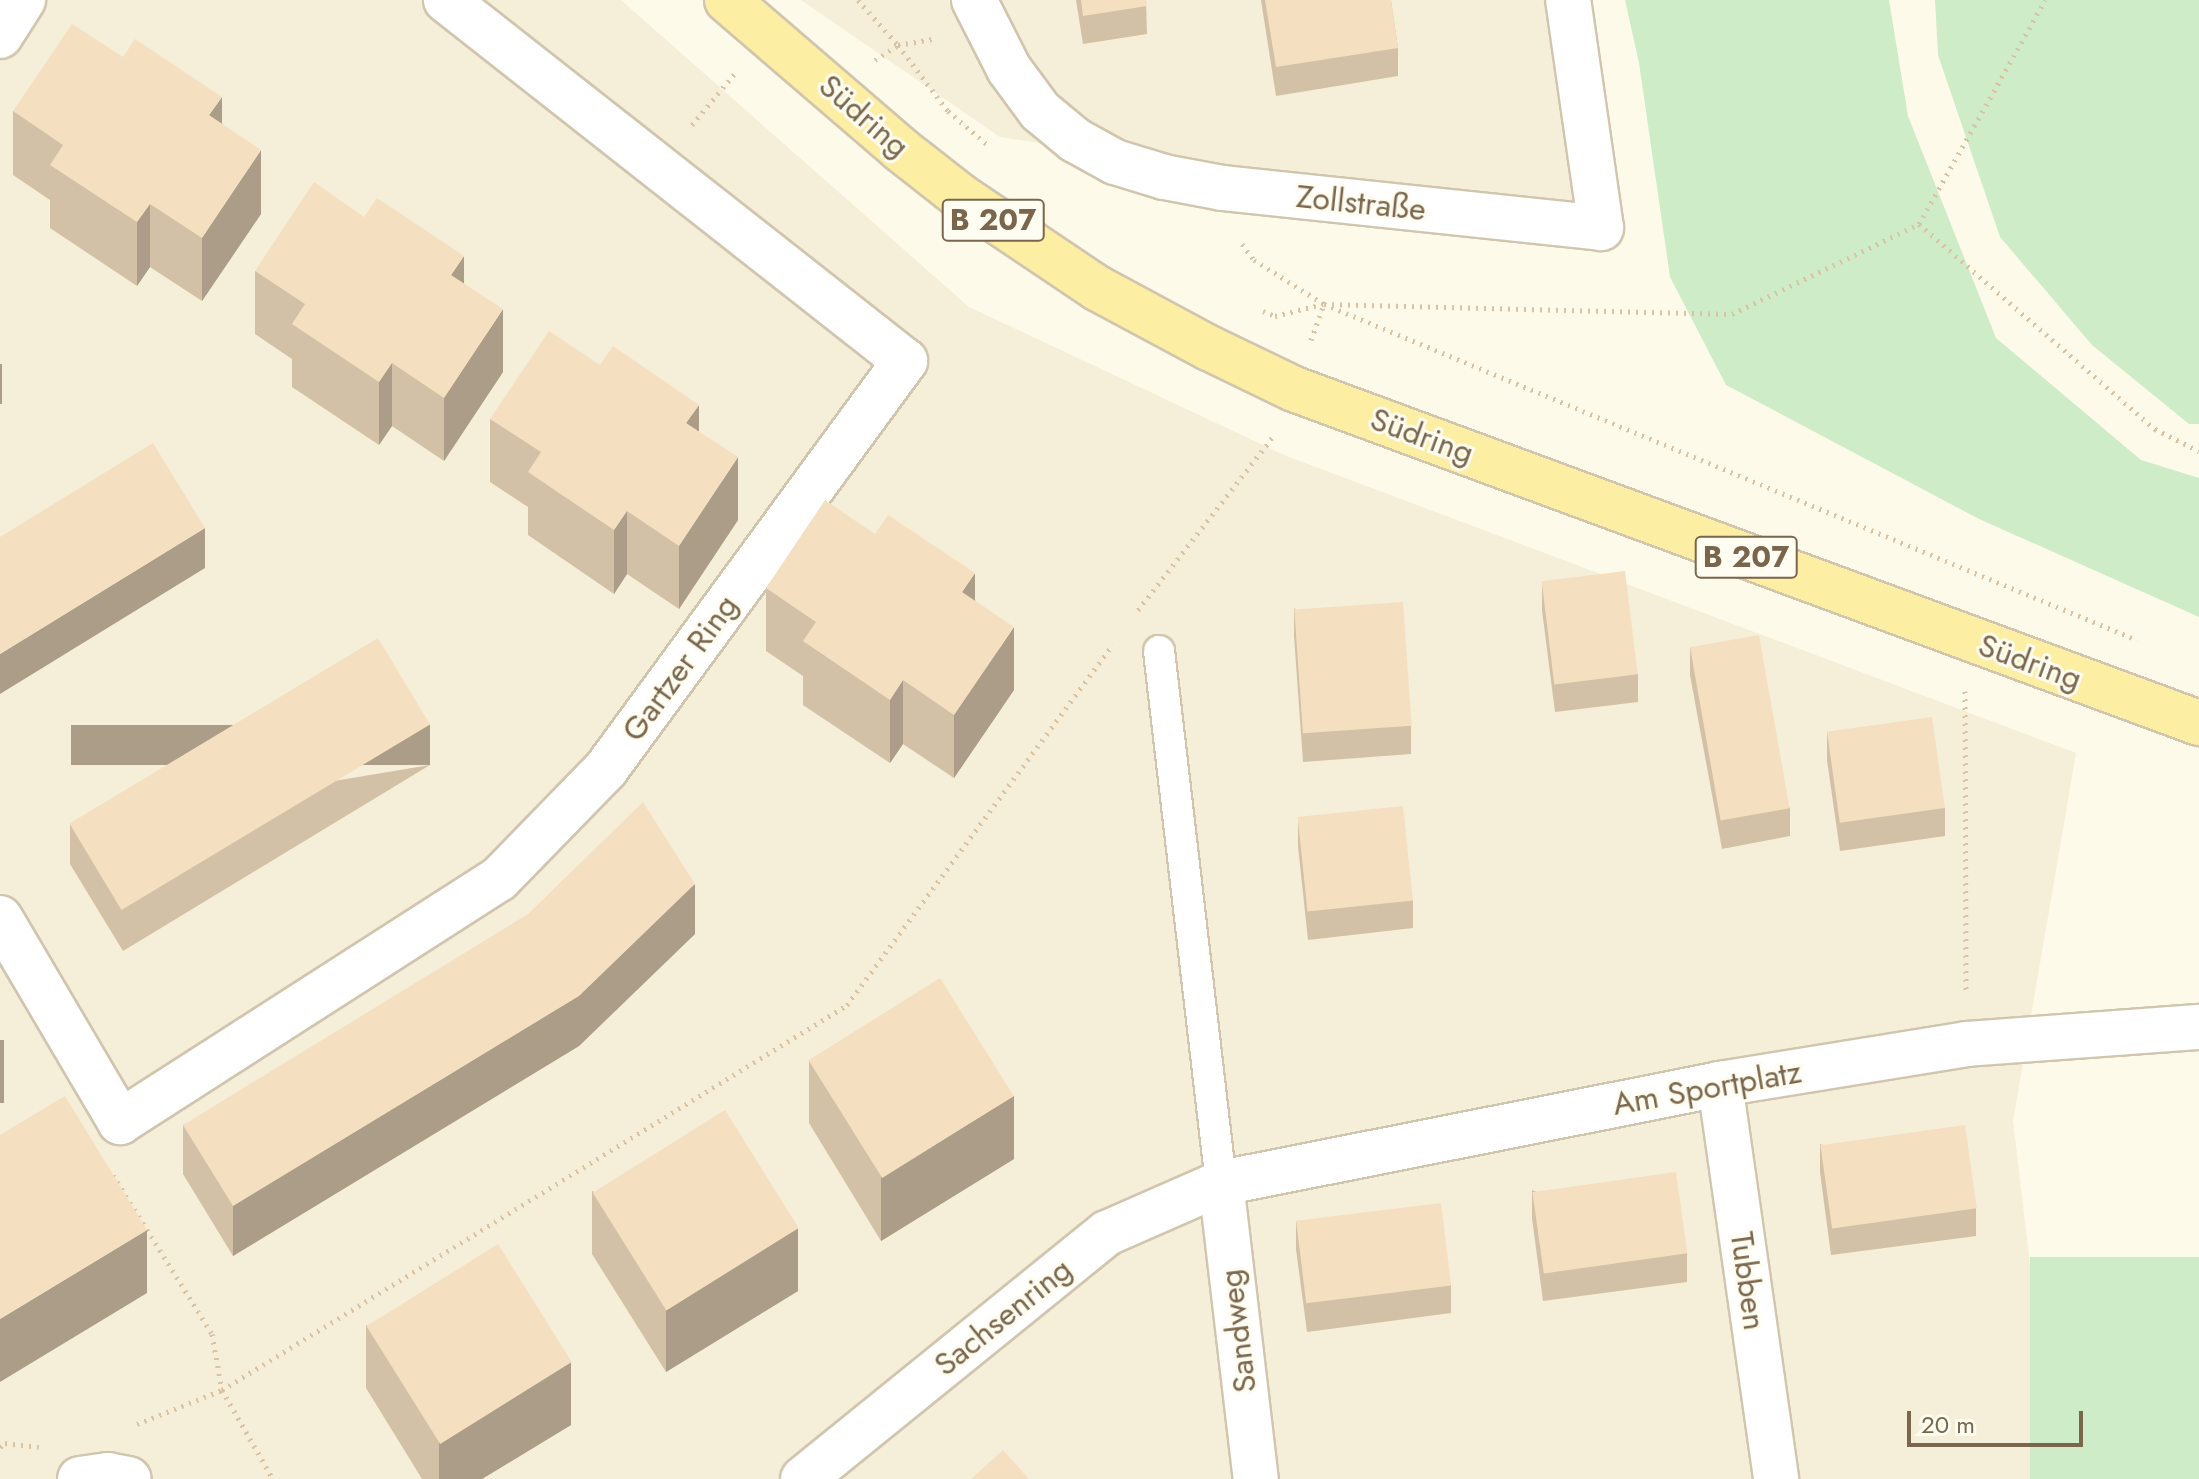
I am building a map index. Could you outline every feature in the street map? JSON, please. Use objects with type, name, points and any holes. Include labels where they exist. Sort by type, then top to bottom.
[{"type":"main road","name":"Südring","points":[[727,0],[900,149],[1022,240],[1097,288],[1294,389],[2199,723]]},
{"type":"street","points":[[0,36],[23,0]]},
{"type":"street","name":"Gartzer Ring","points":[[120,1122],[499,879],[606,769],[905,361],[446,0]]},
{"type":"street","name":"Zollstraße","points":[[981,15],[1009,69],[1040,111],[1075,140],[1127,166],[1222,188],[1601,228],[1568,0]]},
{"type":"street","points":[[0,918],[120,1122]]},
{"type":"street","name":"Am Sportplatz","points":[[1221,1183],[1720,1084],[1966,1044],[2199,1027]]},
{"type":"street","name":"Tubben","points":[[1720,1084],[1776,1479]]},
{"type":"street","name":"Sachsenring","points":[[803,1479],[1107,1233],[1221,1183]]},
{"type":"street","name":"Sandweg","points":[[1221,1183],[1256,1479]]},
{"type":"street","points":[[80,1479],[108,1475],[129,1479]]},
{"type":"lane","points":[[1159,651],[1221,1183]]},
{"type":"path","points":[[1324,304],[1732,314],[1919,224],[2045,0]]},
{"type":"path","points":[[831,88],[898,45],[981,15]]},
{"type":"path","points":[[658,168],[767,32]]},
{"type":"path","points":[[1222,188],[1229,226],[1254,260],[1324,304],[2140,641]]},
{"type":"path","points":[[1919,224],[2155,429],[2199,451]]},
{"type":"path","points":[[1132,617],[1270,444],[1294,389],[1324,304]]},
{"type":"path","points":[[1965,638],[1966,1044]]},
{"type":"path","points":[[222,1390],[847,1005],[1114,642]]},
{"type":"path","points":[[120,1122],[108,1167],[212,1334],[222,1390],[273,1479]]},
{"type":"shaded area","points":[[0,0],[621,0],[969,307],[1284,455],[2076,753],[2013,1121],[2030,1264],[2047,1479],[0,1479]]},
{"type":"shaded area","points":[[801,0],[1575,0],[1616,229],[1000,137]]},
{"type":"green space","points":[[1625,0],[1889,0],[1908,116],[1996,338],[2141,460],[2199,478],[2199,617],[1979,519],[1726,385],[1670,277],[1639,63]]},
{"type":"green space","points":[[1935,0],[2199,0],[2199,424],[2189,424],[2092,345],[2000,237],[1938,55]]},
{"type":"green space","points":[[2030,1257],[2199,1257],[2199,1479],[2030,1479]]},
{"type":"building","points":[[1081,0],[1146,0],[1147,6],[1083,16]]},
{"type":"building","points":[[1265,0],[1391,0],[1398,48],[1276,67]]},
{"type":"building","points":[[72,24],[123,57],[135,39],[222,97],[209,115],[261,150],[202,238],[150,204],[137,222],[50,165],[63,145],[13,111]]},
{"type":"building","points":[[314,182],[364,217],[377,198],[464,256],[451,275],[503,309],[444,398],[392,363],[379,382],[292,324],[305,304],[255,271]]},
{"type":"building","points":[[549,331],[600,365],[613,346],[699,405],[686,423],[738,457],[679,546],[627,511],[614,530],[528,472],[541,452],[490,419]]},
{"type":"building","points":[[153,443],[205,528],[0,654],[0,537]]},
{"type":"building","points":[[825,500],[875,534],[888,515],[975,573],[962,592],[1014,627],[954,715],[903,680],[890,700],[803,641],[816,622],[766,588]]},
{"type":"building","points":[[1625,571],[1638,674],[1554,684],[1542,581]]},
{"type":"building","points":[[1403,602],[1412,726],[1303,733],[1294,610]]},
{"type":"building","points":[[1759,635],[1790,808],[1721,820],[1690,647]]},
{"type":"building","points":[[378,638],[430,725],[121,910],[69,823]]},
{"type":"building","points":[[1932,717],[1945,808],[1840,823],[1827,732]]},
{"type":"building","points":[[643,802],[695,884],[579,996],[233,1206],[183,1125],[528,914]]},
{"type":"building","points":[[1403,806],[1413,900],[1308,912],[1298,817]]},
{"type":"building","points":[[940,978],[1014,1096],[882,1178],[809,1060]]},
{"type":"building","points":[[65,1096],[147,1230],[0,1319],[0,1135]]},
{"type":"building","points":[[725,1110],[799,1228],[666,1311],[593,1193]]},
{"type":"building","points":[[1965,1125],[1977,1208],[1832,1229],[1820,1145]]},
{"type":"building","points":[[1676,1172],[1687,1253],[1544,1273],[1532,1192]]},
{"type":"building","points":[[1441,1203],[1451,1285],[1306,1303],[1296,1221]]},
{"type":"building","points":[[498,1244],[572,1362],[440,1444],[367,1326]]},
{"type":"building","points":[[1003,1450],[1029,1479],[971,1479]]}]
